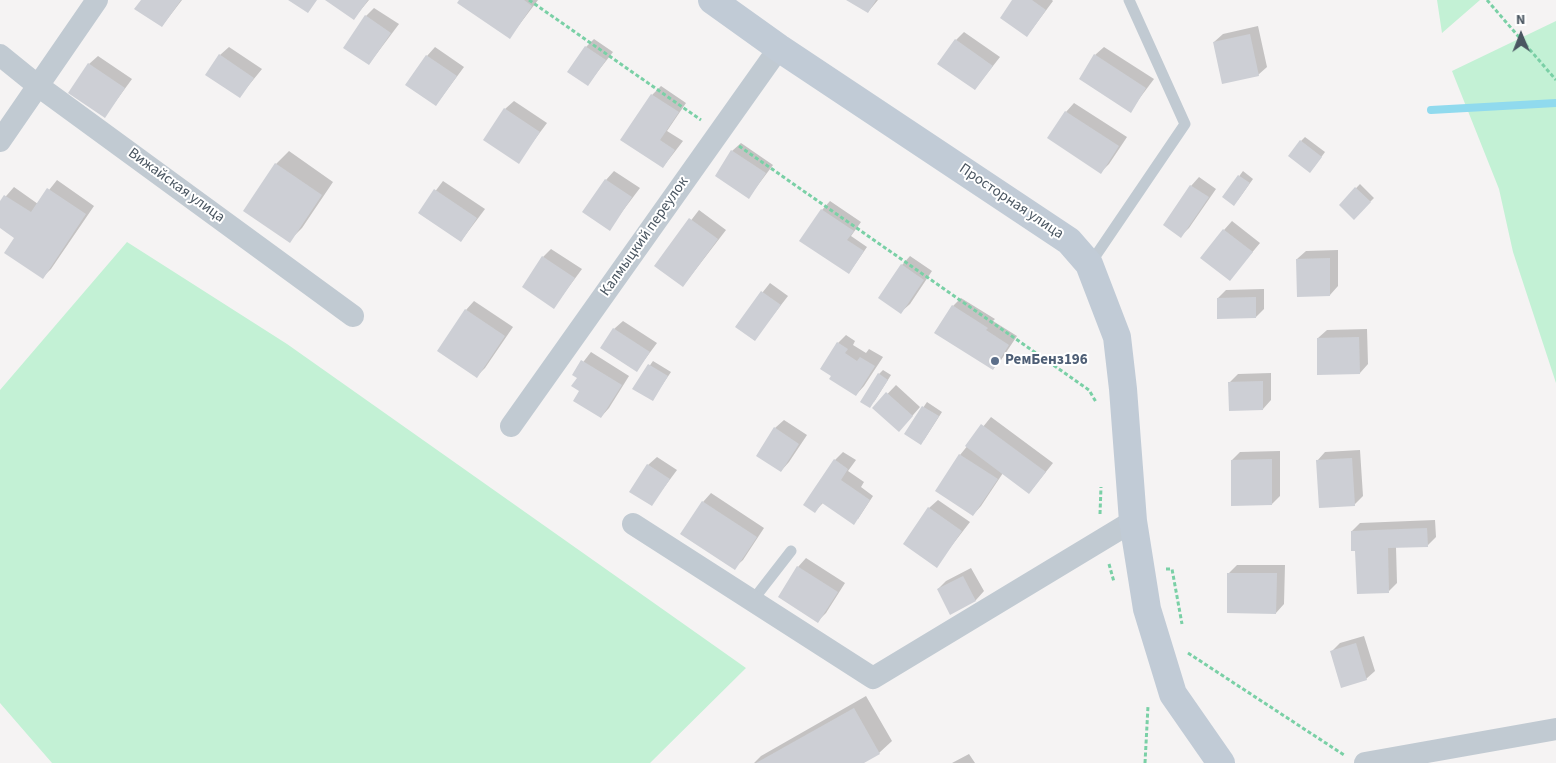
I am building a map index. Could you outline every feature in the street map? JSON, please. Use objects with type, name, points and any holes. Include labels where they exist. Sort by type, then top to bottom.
[{"type":"street","points":[[0,141],[97,0]]},
{"type":"street","name":"Просторная улица","points":[[712,0],[779,48],[1069,240],[1090,264],[1117,337],[1133,521],[1147,609],[1173,694],[1221,763]]},
{"type":"street","name":"Калмыцкий переулок","points":[[511,426],[779,48]]},
{"type":"street","name":"Вижайская улица","points":[[0,55],[37,85],[353,316]]},
{"type":"street","points":[[633,524],[873,678],[1133,521]]},
{"type":"street","points":[[1357,760],[1556,729]]},
{"type":"lane","points":[[1090,264],[1185,124],[1129,0]]},
{"type":"lane","points":[[753,600],[791,552]]},
{"type":"path","points":[[529,0],[1089,390],[1099,406]]},
{"type":"path","points":[[1487,0],[1556,80]]},
{"type":"path","points":[[1108,563],[1172,569],[1183,634]]},
{"type":"path","points":[[1187,652],[1357,760]]},
{"type":"green space","points":[[1437,0],[1480,0],[1442,33]]},
{"type":"green space","points":[[1556,21],[1556,383],[1513,252],[1499,189],[1452,71]]},
{"type":"green space","points":[[127,242],[287,344],[746,668],[650,763],[52,763],[0,703],[0,390]]},
{"type":"building","points":[[141,0],[181,0],[162,27],[134,9]]},
{"type":"building","points":[[288,0],[317,0],[308,13]]},
{"type":"building","points":[[325,0],[368,0],[354,20]]},
{"type":"building","points":[[459,0],[524,0],[532,6],[510,39],[457,3]]},
{"type":"building","points":[[846,0],[876,0],[868,13]]},
{"type":"building","points":[[1012,0],[1032,0],[1046,10],[1027,37],[1000,18]]},
{"type":"building","points":[[365,15],[391,33],[369,65],[343,48]]},
{"type":"building","points":[[1250,34],[1259,76],[1222,84],[1213,42]]},
{"type":"building","points":[[955,39],[993,66],[975,90],[937,64]]},
{"type":"building","points":[[585,46],[606,60],[588,86],[567,72]]},
{"type":"building","points":[[219,54],[254,78],[240,98],[205,75]]},
{"type":"building","points":[[1094,54],[1146,88],[1131,113],[1079,79]]},
{"type":"building","points":[[426,55],[457,76],[436,106],[405,85]]},
{"type":"building","points":[[88,63],[125,88],[105,118],[68,93]]},
{"type":"building","points":[[651,94],[679,112],[660,140],[675,150],[663,168],[620,140]]},
{"type":"building","points":[[504,108],[540,132],[519,164],[483,140]]},
{"type":"building","points":[[1065,111],[1119,146],[1101,174],[1047,138]]},
{"type":"building","points":[[1300,140],[1322,157],[1310,173],[1288,156]]},
{"type":"building","points":[[731,150],[766,173],[749,199],[715,176]]},
{"type":"building","points":[[275,163],[322,195],[290,243],[243,211]]},
{"type":"building","points":[[1238,175],[1250,183],[1234,206],[1222,197]]},
{"type":"building","points":[[605,179],[632,197],[610,231],[582,212]]},
{"type":"building","points":[[1190,185],[1209,197],[1181,238],[1163,225]]},
{"type":"building","points":[[1355,187],[1371,202],[1354,220],[1339,205]]},
{"type":"building","points":[[47,188],[86,214],[43,279],[4,253],[14,238],[0,228],[0,201],[4,195],[31,212]]},
{"type":"building","points":[[434,189],[477,218],[461,242],[418,213]]},
{"type":"building","points":[[821,209],[854,231],[847,240],[864,251],[849,274],[799,241]]},
{"type":"building","points":[[689,218],[718,239],[683,287],[654,266]]},
{"type":"building","points":[[1223,229],[1253,252],[1230,281],[1200,258]]},
{"type":"building","points":[[542,256],[575,278],[554,309],[522,287]]},
{"type":"building","points":[[1330,258],[1330,296],[1297,297],[1296,259]]},
{"type":"building","points":[[901,264],[924,280],[901,314],[878,298]]},
{"type":"building","points":[[761,291],[781,305],[755,341],[735,327]]},
{"type":"building","points":[[1256,297],[1256,318],[1217,319],[1217,298]]},
{"type":"building","points":[[952,305],[988,328],[986,330],[1009,345],[993,370],[934,333]]},
{"type":"building","points":[[465,309],[505,336],[477,378],[437,351]]},
{"type":"building","points":[[613,328],[650,352],[637,372],[600,348]]},
{"type":"building","points":[[1359,337],[1360,374],[1317,375],[1317,338]]},
{"type":"building","points":[[837,342],[848,349],[845,353],[857,361],[860,357],[875,366],[856,396],[829,379],[831,376],[820,369]]},
{"type":"building","points":[[581,360],[622,385],[601,418],[573,401],[579,391],[571,386],[577,378],[572,375]]},
{"type":"building","points":[[648,364],[668,376],[653,401],[632,389]]},
{"type":"building","points":[[878,373],[888,380],[870,408],[860,402]]},
{"type":"building","points":[[1263,381],[1263,410],[1229,411],[1228,382]]},
{"type":"building","points":[[886,392],[913,416],[899,432],[872,408]]},
{"type":"building","points":[[922,406],[939,416],[921,445],[904,434]]},
{"type":"building","points":[[981,424],[1046,472],[1029,494],[965,446]]},
{"type":"building","points":[[774,427],[799,444],[781,472],[756,456]]},
{"type":"building","points":[[959,454],[998,479],[973,516],[935,491]]},
{"type":"building","points":[[1352,458],[1355,506],[1319,508],[1316,460]]},
{"type":"building","points":[[834,459],[848,469],[841,480],[870,500],[854,525],[822,503],[815,513],[803,505]]},
{"type":"building","points":[[1272,459],[1272,505],[1231,506],[1231,460]]},
{"type":"building","points":[[647,464],[670,479],[652,506],[629,492]]},
{"type":"building","points":[[702,501],[757,537],[735,570],[680,534]]},
{"type":"building","points":[[928,507],[962,531],[937,568],[903,544]]},
{"type":"building","points":[[1427,528],[1428,547],[1388,548],[1389,593],[1357,594],[1355,551],[1351,551],[1351,531]]},
{"type":"building","points":[[797,566],[838,592],[818,623],[778,597]]},
{"type":"building","points":[[1227,573],[1277,573],[1276,614],[1227,613]]},
{"type":"building","points":[[963,576],[976,601],[950,615],[937,589]]},
{"type":"building","points":[[1356,643],[1367,680],[1341,688],[1330,651]]},
{"type":"building","points":[[854,708],[880,754],[864,763],[756,763]]},
{"type":"waterway","points":[[1431,110],[1556,103]]},
{"type":"place","name":"РемБенз196","points":[[995,361]]}]
